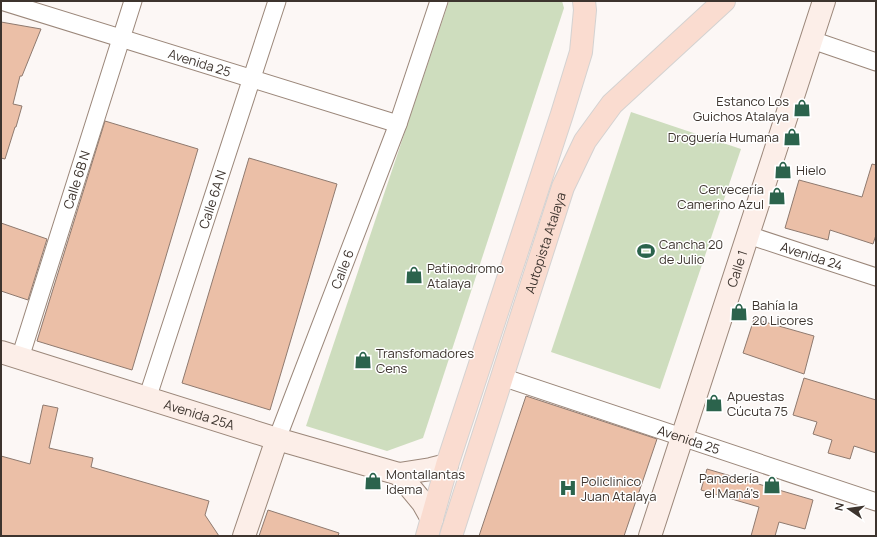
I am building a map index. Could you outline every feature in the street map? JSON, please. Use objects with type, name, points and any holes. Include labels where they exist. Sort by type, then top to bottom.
[{"type":"main road","name":"Autopista Atalaya","points":[[430,527],[447,465],[560,121],[581,52],[585,10],[584,1]]},
{"type":"main road","name":"Autopista Atalaya","points":[[451,536],[563,187],[585,141],[612,104],[724,1]]},
{"type":"street","name":"Avenida 25","points":[[1,1],[398,124]]},
{"type":"street","name":"Calle 6B N","points":[[11,355],[133,1]]},
{"type":"street","name":"Calle 6A N","points":[[147,399],[277,1]]},
{"type":"street","name":"Calle 6","points":[[244,536],[277,439],[398,124],[439,1]]},
{"type":"street","name":"Calle 1","points":[[650,536],[824,1]]},
{"type":"street","points":[[812,40],[876,62]]},
{"type":"street","name":"Avenida 24","points":[[748,235],[876,277]]},
{"type":"street","name":"Avenida 25A","points":[[11,355],[277,439],[399,474],[431,470],[447,465]]},
{"type":"street","name":"Avenida 25","points":[[502,377],[876,502]]},
{"type":"street","points":[[399,474],[423,503],[430,527]]},
{"type":"green space","points":[[449,1],[562,1],[564,8],[423,438],[387,451],[306,426]]},
{"type":"green space","name":"Cancha 20 de Julio","points":[[631,112],[741,149],[660,389],[551,352]]},
{"type":"building","points":[[1,22],[41,29],[22,76],[20,76],[13,104],[22,106],[5,159],[1,158]]},
{"type":"building","points":[[105,121],[198,149],[132,370],[37,341]]},
{"type":"building","points":[[249,158],[337,184],[270,410],[182,383]]},
{"type":"building","points":[[872,164],[876,165],[876,235],[873,244],[830,230],[828,240],[785,228],[799,180],[862,197]]},
{"type":"building","points":[[1,223],[47,239],[28,300],[1,291]]},
{"type":"building","points":[[754,319],[814,336],[804,374],[743,353]]},
{"type":"building","points":[[804,378],[876,400],[876,453],[854,446],[850,459],[828,453],[832,440],[813,434],[817,422],[793,415]]},
{"type":"building","name":"Policlinico Juan Atalaya","points":[[526,396],[657,439],[624,536],[479,536]]},
{"type":"building","points":[[43,405],[58,408],[49,448],[93,458],[91,467],[209,501],[205,515],[219,536],[1,536],[1,456],[30,464]]},
{"type":"building","points":[[707,469],[813,500],[805,529],[779,522],[775,536],[751,536],[759,507],[701,490]]},
{"type":"building","points":[[268,510],[339,533],[338,536],[259,536]]},
{"type":"place","name":"Estanco Los Guichos Atalaya","points":[[802,108]]},
{"type":"place","name":"Droguería Humana","points":[[792,137]]},
{"type":"place","name":"Hielo","points":[[783,170]]},
{"type":"place","name":"Cervecería Camerino Azul","points":[[777,196]]},
{"type":"place","name":"Cancha 20 de Julio","points":[[646,251]]},
{"type":"place","name":"Patinodromo Atalaya","points":[[414,275]]},
{"type":"place","name":"Bahía la 20 Licores","points":[[739,312]]},
{"type":"place","name":"Transfomadores Cens","points":[[363,360]]},
{"type":"place","name":"Apuestas Cúcuta 75","points":[[714,403]]},
{"type":"place","name":"Montallantas Idema","points":[[373,481]]},
{"type":"place","name":"Panadería el Maná's","points":[[772,485]]},
{"type":"place","name":"Policlinico Juan Atalaya","points":[[568,488]]}]
